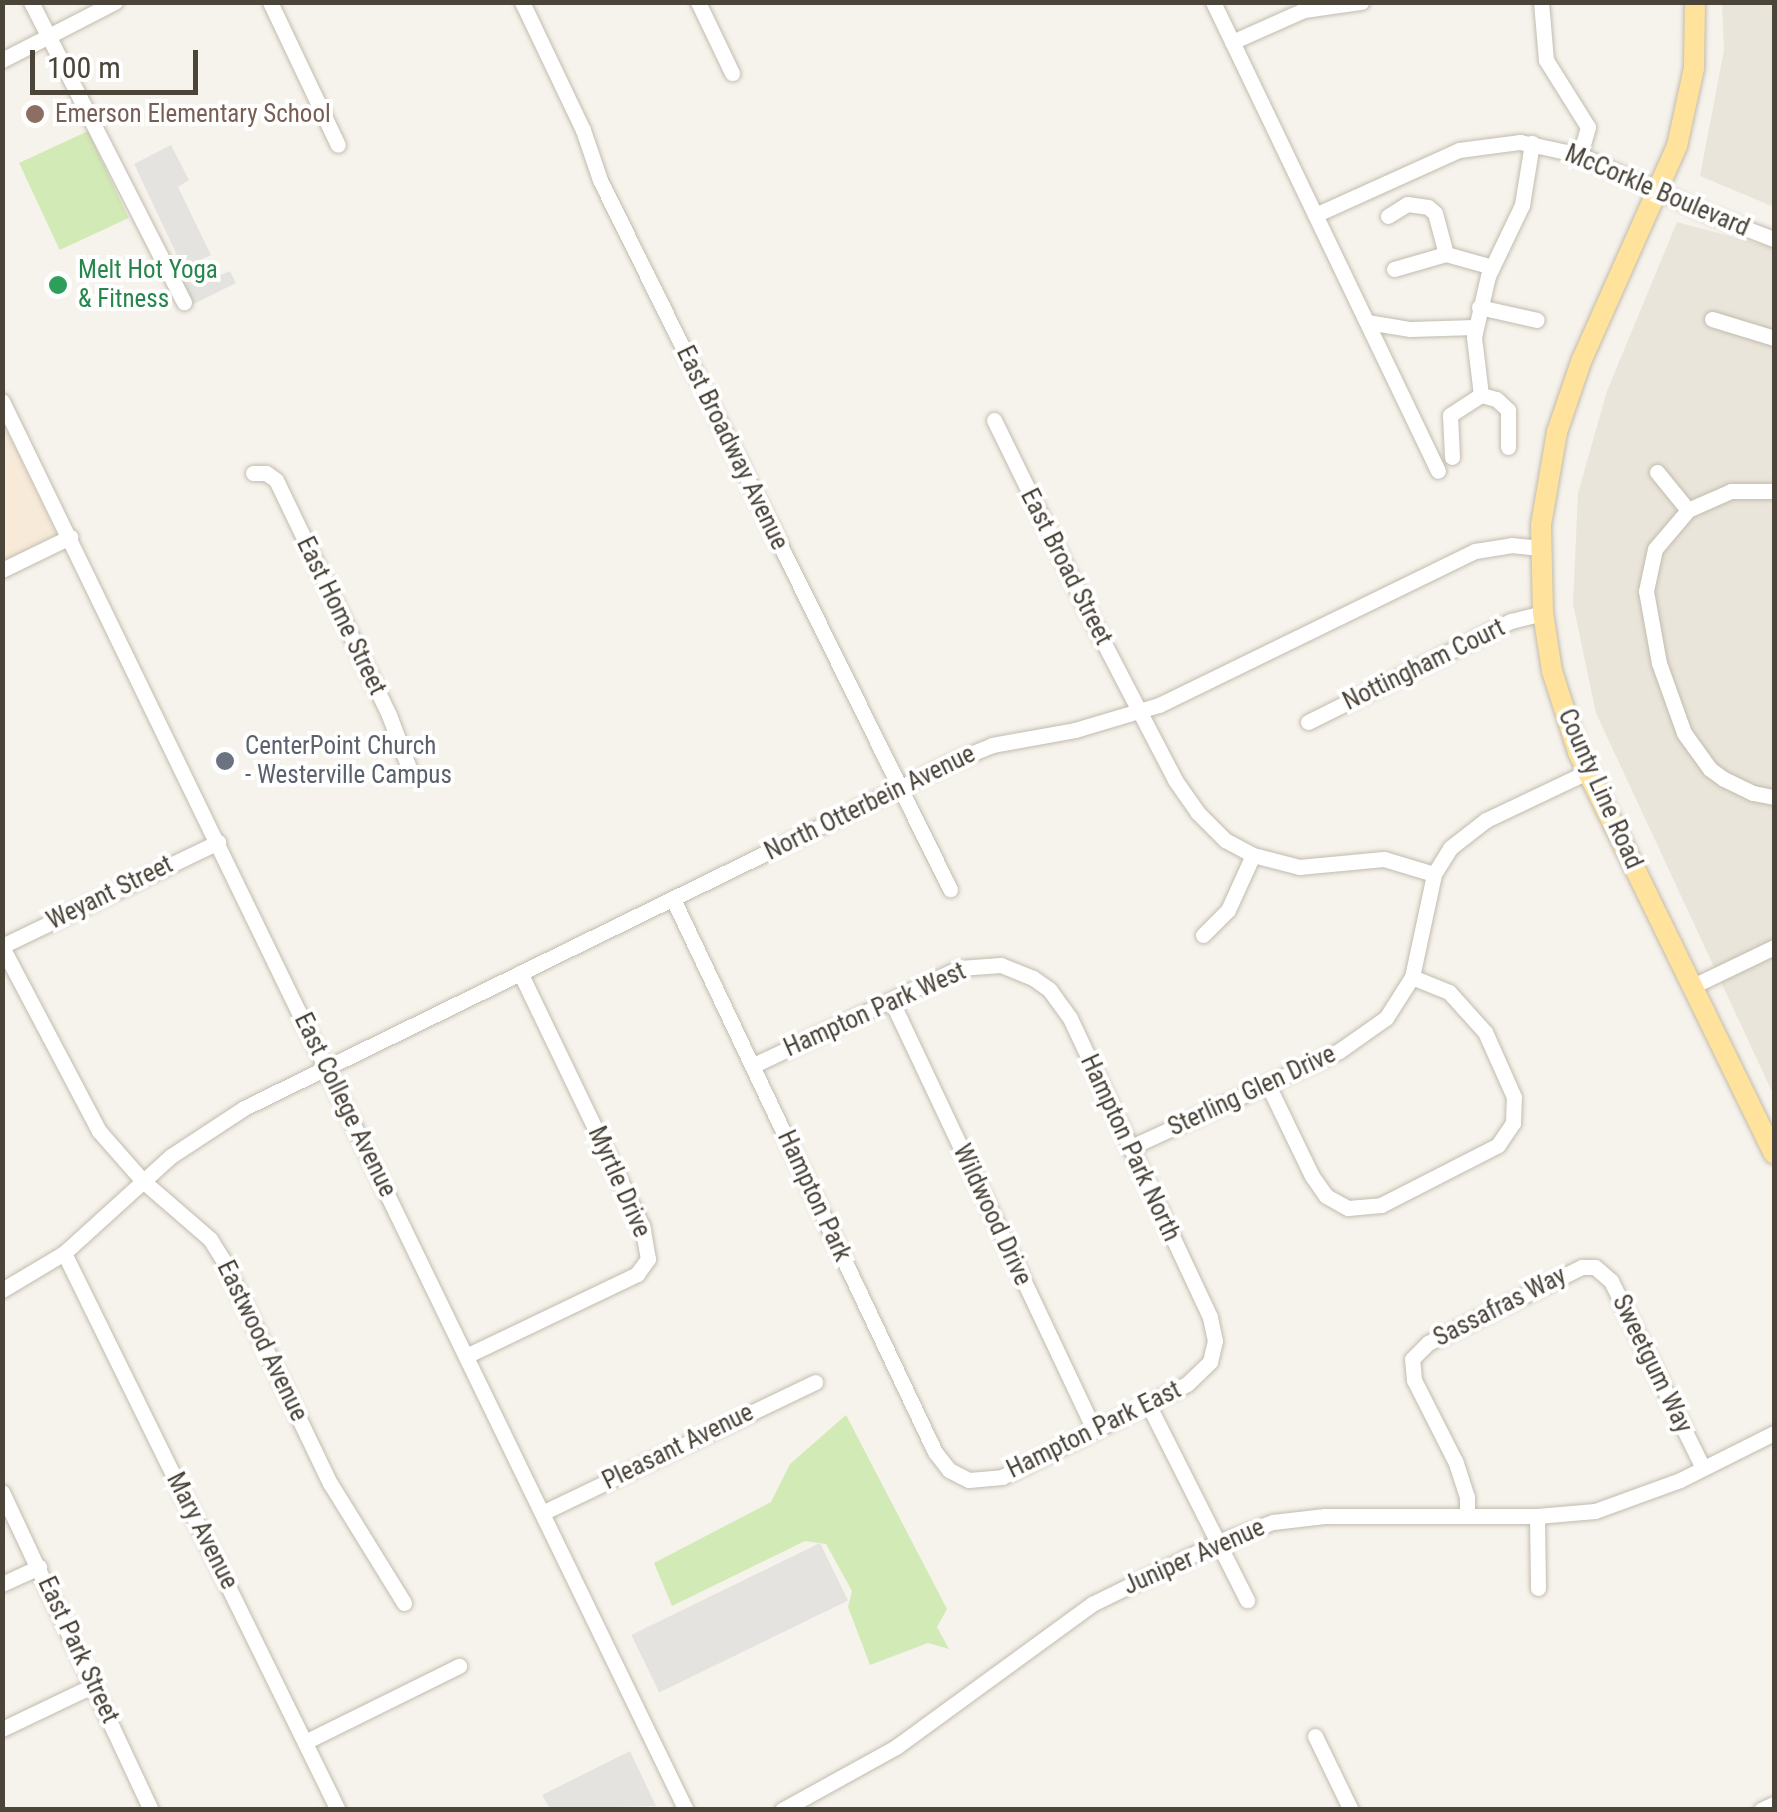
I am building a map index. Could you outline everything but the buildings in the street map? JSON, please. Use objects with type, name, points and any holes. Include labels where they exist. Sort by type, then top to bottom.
[{"type":"main road","name":"County Line Road","points":[[1695,2],[1690,98],[1677,146],[1570,390],[1551,456],[1540,548],[1542,614],[1552,672],[1586,772],[1774,1154]]},
{"type":"street","points":[[30,2],[184,302]]},
{"type":"street","points":[[2,60],[115,2]]},
{"type":"street","points":[[270,2],[338,145]]},
{"type":"street","name":"East Broadway Avenue","points":[[522,2],[583,130],[600,180],[950,889]]},
{"type":"street","points":[[698,2],[732,73]]},
{"type":"street","points":[[1213,2],[1438,471]]},
{"type":"street","points":[[1232,42],[1304,10],[1360,2]]},
{"type":"street","points":[[1541,2],[1544,54],[1588,126],[1580,155]]},
{"type":"street","name":"McCorkle Boulevard","points":[[1315,215],[1459,150],[1500,142],[1532,143],[1580,155],[1657,192],[1774,239]]},
{"type":"street","points":[[1481,395],[1475,327],[1479,307],[1492,267],[1522,204],[1532,143]]},
{"type":"street","points":[[1388,216],[1406,204],[1428,208],[1436,214],[1446,254]]},
{"type":"street","points":[[1394,269],[1446,254],[1492,267]]},
{"type":"street","points":[[1479,307],[1537,320]]},
{"type":"street","points":[[1712,320],[1774,338]]},
{"type":"street","points":[[1367,322],[1410,329],[1475,327]]},
{"type":"street","points":[[1452,457],[1450,415],[1481,395],[1496,399],[1508,410],[1508,447]]},
{"type":"street","name":"East College Avenue","points":[[2,402],[686,1810]]},
{"type":"street","name":"East Broad Street","points":[[994,420],[1140,712],[1197,812],[1226,840],[1252,855]]},
{"type":"street","points":[[1657,472],[1688,510]]},
{"type":"street","name":"East Home Street","points":[[253,473],[266,473],[276,480],[389,715],[412,776]]},
{"type":"street","points":[[1774,491],[1731,491],[1688,510],[1658,545],[1646,591],[1659,664],[1684,733],[1710,768],[1753,793],[1774,797]]},
{"type":"street","points":[[2,570],[70,537]]},
{"type":"street","name":"North Otterbein Avenue","points":[[2,1290],[64,1253],[143,1181],[208,1129],[326,1066],[672,899],[992,745],[1140,712],[1461,556],[1493,546],[1540,548]]},
{"type":"street","name":"Nottingham Court","points":[[1308,722],[1511,621],[1542,614]]},
{"type":"street","name":"Sterling Glen Drive","points":[[1130,1148],[1339,1052],[1386,1018],[1412,977],[1434,874],[1450,848],[1471,828],[1586,772]]},
{"type":"street","name":"Weyant Street","points":[[2,946],[218,842]]},
{"type":"street","points":[[1202,935],[1228,910],[1252,855],[1299,867],[1384,859],[1434,874]]},
{"type":"street","name":"Hampton Park","points":[[672,899],[935,1452],[949,1470],[969,1480]]},
{"type":"street","name":"Eastwood Avenue","points":[[2,946],[99,1131],[143,1181],[210,1240],[222,1258],[330,1483],[404,1603]]},
{"type":"street","points":[[1694,986],[1774,947]]},
{"type":"street","name":"Hampton Park West","points":[[752,1066],[960,968],[1001,965]]},
{"type":"street","name":"Hampton Park North","points":[[1001,965],[1033,978],[1062,1005],[1210,1317],[1215,1340],[1210,1362]]},
{"type":"street","name":"Myrtle Drive","points":[[466,1356],[637,1274],[648,1259],[642,1226],[520,973]]},
{"type":"street","points":[[1268,1085],[1312,1176],[1326,1196],[1348,1208],[1381,1204],[1498,1145],[1513,1123],[1514,1097],[1485,1032],[1449,992],[1412,977]]},
{"type":"street","name":"Wildwood Drive","points":[[891,1000],[1094,1430]]},
{"type":"street","name":"Mary Avenue","points":[[64,1253],[338,1810]]},
{"type":"street","name":"Sassafras Way","points":[[1467,1516],[1468,1497],[1456,1461],[1414,1380],[1412,1359],[1428,1344],[1570,1272],[1594,1266]]},
{"type":"street","name":"Sweetgum Way","points":[[1594,1266],[1612,1281],[1703,1468]]},
{"type":"street","name":"Hampton Park East","points":[[969,1480],[1002,1476],[1192,1380],[1210,1362]]},
{"type":"street","name":"Pleasant Avenue","points":[[542,1513],[814,1382]]},
{"type":"street","points":[[1148,1404],[1247,1600]]},
{"type":"street","name":"Juniper Avenue","points":[[782,1810],[896,1747],[998,1668],[1092,1604],[1218,1542],[1272,1522],[1325,1516],[1537,1516],[1595,1511],[1703,1468],[1774,1433]]},
{"type":"street","name":"East Park Street","points":[[2,1492],[151,1810]]},
{"type":"street","points":[[1537,1516],[1538,1588]]},
{"type":"street","points":[[2,1584],[39,1567]]},
{"type":"street","points":[[306,1742],[459,1666]]},
{"type":"street","points":[[2,1729],[94,1686]]},
{"type":"street","points":[[1316,1736],[1351,1810]]},
{"type":"street","points":[[1761,1810],[1774,1804]]},
{"type":"shaded area","points":[[1722,3],[1774,3],[1774,207],[1700,176],[1724,50]]},
{"type":"shaded area","points":[[171,145],[189,180],[178,187],[211,255],[183,268],[134,164]]},
{"type":"shaded area","points":[[1677,222],[1774,248],[1774,1096],[1596,713],[1573,604],[1578,493],[1607,391]]},
{"type":"shaded area","points":[[212,264],[218,276],[230,271],[236,283],[192,305],[182,279]]},
{"type":"shaded area","points":[[2,423],[56,534],[3,561]]},
{"type":"shaded area","points":[[820,1543],[848,1601],[659,1693],[631,1635]]},
{"type":"shaded area","points":[[630,1751],[656,1806],[550,1809],[542,1795]]},
{"type":"green space","points":[[88,131],[129,218],[60,250],[19,163]]},
{"type":"green space","points":[[846,1415],[947,1609],[937,1627],[949,1649],[928,1643],[870,1665],[848,1607],[852,1591],[826,1544],[805,1541],[672,1606],[654,1563],[771,1502],[790,1464]]},
{"type":"place","name":"Emerson Elementary School","points":[[35,114]]},
{"type":"place","name":"Melt Hot Yoga & Fitness","points":[[58,285]]},
{"type":"place","name":"CenterPoint Church - Westerville Campus","points":[[225,761]]}]
